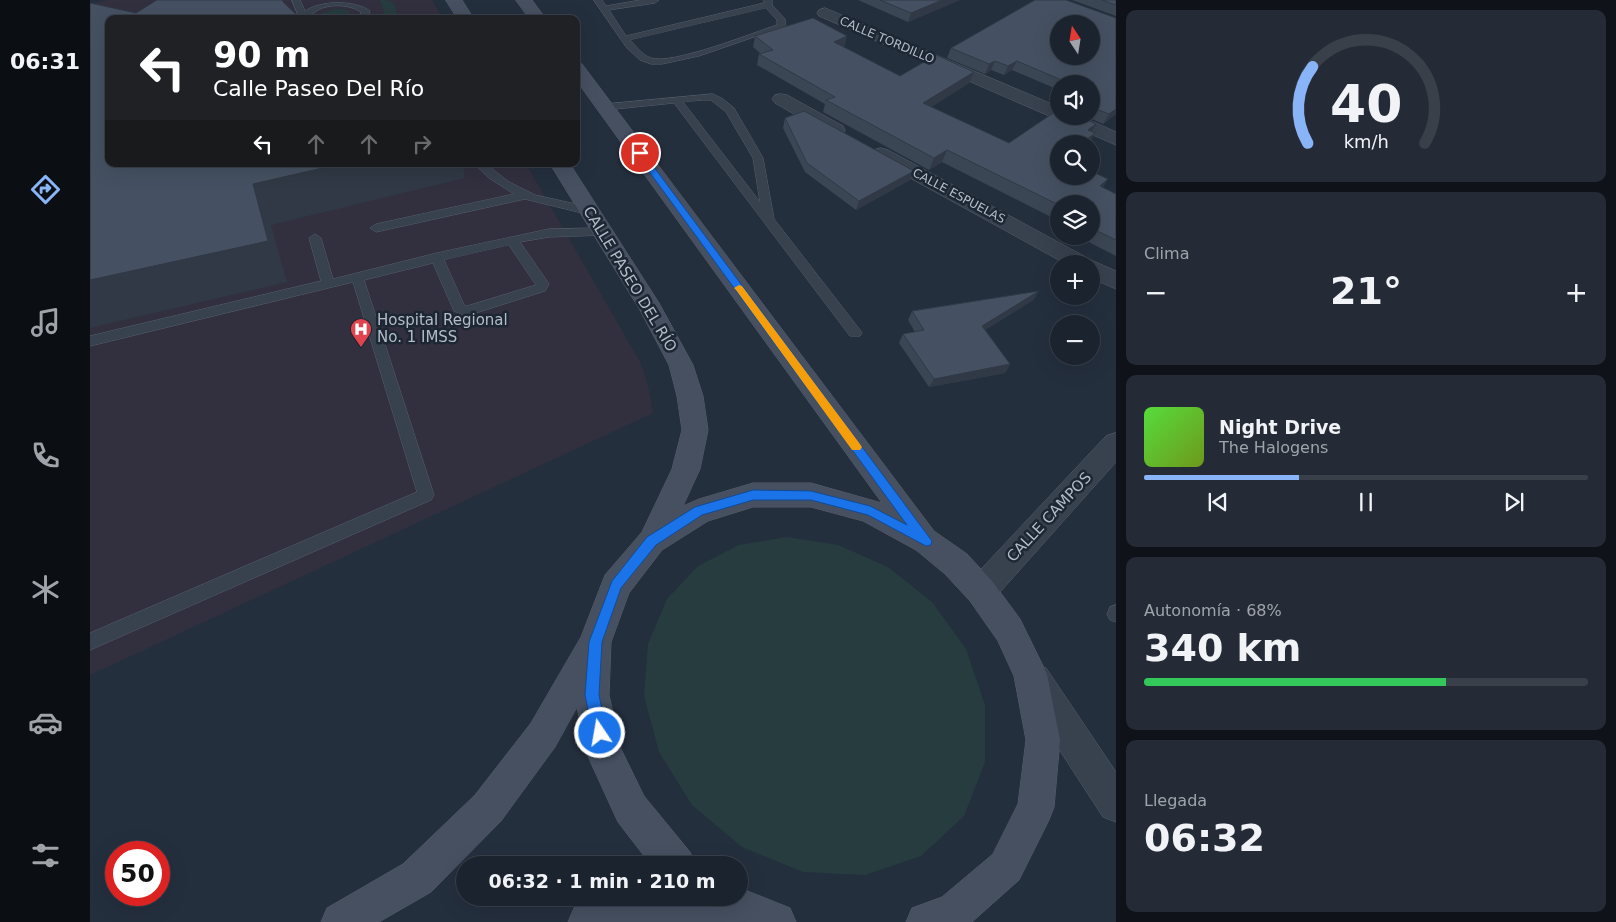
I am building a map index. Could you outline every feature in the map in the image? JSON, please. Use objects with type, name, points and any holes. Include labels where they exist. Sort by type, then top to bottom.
[{"type":"main road","points":[[454,0],[463,15]]},
{"type":"main road","points":[[524,0],[535,15]]},
{"type":"main road","points":[[580,73],[926,541]]},
{"type":"main road","name":"CALLE PASEO DEL RÍO","points":[[562,167],[652,310],[681,365],[690,396],[695,430],[686,469],[652,541]]},
{"type":"main road","points":[[341,922],[417,878],[488,808],[543,735],[596,642],[616,585],[652,541],[699,511],[753,495],[811,496],[870,511],[926,541],[956,564],[981,591],[1009,630],[1030,674],[1043,740],[1036,807],[1006,867],[954,912],[926,922]]},
{"type":"main road","points":[[596,642],[592,695],[604,752],[630,809],[668,856]]},
{"type":"main road","points":[[588,922],[686,906]]},
{"type":"main road","points":[[737,906],[776,922]]},
{"type":"street","name":"CALLE TORDILLO","points":[[825,13],[1050,110]]},
{"type":"street","name":"CALLE ESPUELAS","points":[[781,100],[1067,255]]},
{"type":"street","points":[[1084,125],[1116,139]]},
{"type":"street","points":[[1100,273],[1116,281]]},
{"type":"street","name":"CALLE CAMPOS","points":[[981,591],[1116,444]]},
{"type":"street","points":[[1030,674],[1116,804]]},
{"type":"lane","points":[[296,0],[303,15]]},
{"type":"lane","points":[[598,0],[624,40],[641,57],[651,61],[672,60],[782,26],[781,19],[768,3],[624,40]]},
{"type":"lane","points":[[603,9],[655,0]]},
{"type":"lane","points":[[306,15],[313,8],[330,2],[361,4],[366,11],[364,15]]},
{"type":"lane","points":[[606,107],[712,97],[720,101],[730,110],[758,158],[770,220]]},
{"type":"lane","points":[[676,99],[855,333]]},
{"type":"lane","points":[[484,167],[523,196],[590,211]]},
{"type":"lane","points":[[376,228],[523,196]]},
{"type":"lane","points":[[90,340],[512,240],[549,233],[603,232]]},
{"type":"lane","points":[[315,238],[328,284]]},
{"type":"lane","points":[[437,258],[459,308],[466,311],[541,288],[543,284],[512,240]]},
{"type":"lane","points":[[90,642],[426,495],[357,276]]},
{"type":"shaded area","name":"Hospital Regional No. 1 IMSS","points":[[107,0],[432,0],[441,15],[105,15],[105,167],[528,167],[640,362],[648,386],[653,413],[90,675],[90,4]]},
{"type":"green space","points":[[380,0],[389,1],[393,4],[397,13],[396,15],[382,15],[384,13]]},
{"type":"green space","points":[[335,9],[348,10],[350,15],[321,15],[322,13]]},
{"type":"green space","points":[[787,537],[838,545],[888,567],[932,602],[966,649],[985,705],[985,762],[964,816],[921,856],[865,875],[803,872],[742,847],[692,805],[659,752],[644,696],[648,644],[667,599],[698,566],[739,545]]},
{"type":"building","points":[[157,0],[282,0],[297,15],[105,15],[105,167],[327,167],[253,184],[268,241],[90,280],[90,3],[136,13]]},
{"type":"building","points":[[880,0],[942,0],[911,13]]},
{"type":"building","points":[[1035,0],[1066,0],[1116,18],[1116,109],[1109,114],[1100,110],[1100,75],[1050,75],[1017,61],[1008,66],[995,61],[989,64],[951,48]]},
{"type":"building","points":[[1102,0],[1116,0],[1116,5]]},
{"type":"building","points":[[813,18],[847,36],[834,42],[900,76],[936,55],[974,72],[923,103],[1009,143],[1050,115],[1050,125],[1095,125],[1088,130],[1095,133],[1092,135],[1050,135],[1050,185],[1100,185],[1100,175],[1108,179],[1100,186],[1116,194],[1116,240],[1100,232],[1100,195],[1050,195],[1050,201],[947,150],[934,158],[826,100],[835,97],[759,54],[773,50],[755,36]]},
{"type":"building","points":[[804,111],[914,171],[859,201],[807,163],[785,118]]},
{"type":"building","points":[[1039,291],[982,326],[1010,364],[934,379],[903,334],[924,330],[912,311]]},
{"type":"slow traffic","points":[[739,288],[856,447]]},
{"type":"place","name":"Hospital Regional No. 1 IMSS","points":[[361,348]]},
{"type":"route","points":[[600,733],[592,695],[596,642],[616,585],[652,541],[699,511],[753,495],[811,496],[870,511],[926,541],[640,153]]}]
